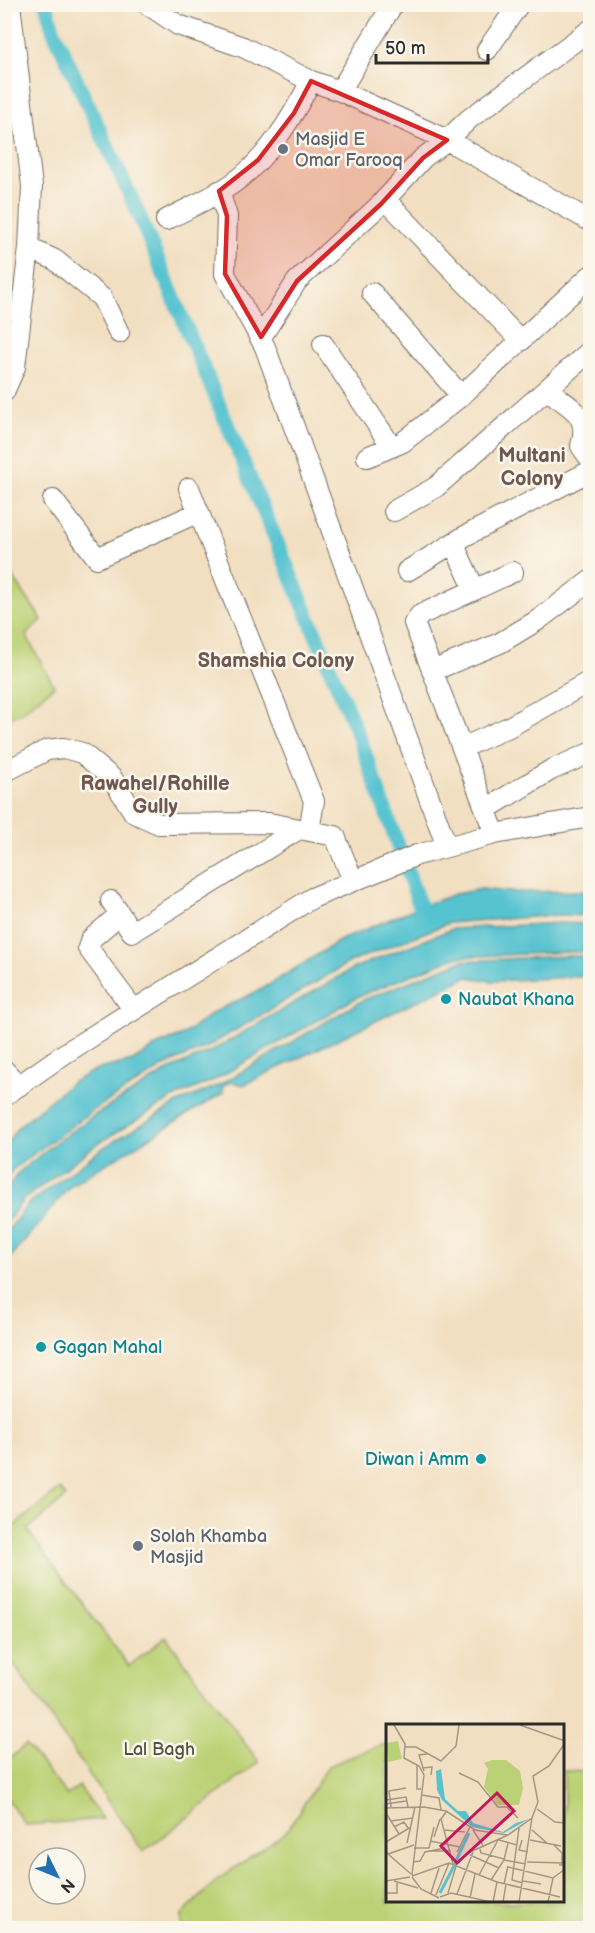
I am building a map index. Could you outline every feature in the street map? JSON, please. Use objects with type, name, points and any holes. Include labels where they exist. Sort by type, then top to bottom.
[{"type":"street","points":[[4,392],[15,367],[11,352],[30,248],[32,186],[10,4]]},
{"type":"street","points":[[147,4],[178,25],[243,47],[311,81],[340,91],[447,140],[591,221]]},
{"type":"street","points":[[340,91],[393,4]]},
{"type":"street","points":[[487,50],[519,4]]},
{"type":"street","points":[[261,337],[297,281],[328,255],[386,199],[423,158],[469,119],[591,30]]},
{"type":"street","points":[[166,220],[232,184],[258,160],[294,113],[311,81]]},
{"type":"street","points":[[219,191],[227,216],[225,274],[261,337],[447,847]]},
{"type":"street","points":[[386,199],[521,341]]},
{"type":"street","points":[[30,248],[55,260],[102,298],[119,333]]},
{"type":"street","points":[[367,457],[392,447],[461,396],[591,276]]},
{"type":"street","points":[[372,293],[461,396]]},
{"type":"street","points":[[323,344],[392,447]]},
{"type":"street","points":[[394,511],[436,487],[591,351]]},
{"type":"street","points":[[548,390],[582,419],[585,430],[581,446],[591,459]]},
{"type":"street","points":[[407,571],[453,543],[591,471]]},
{"type":"street","points":[[134,1010],[88,948],[90,939],[116,908],[132,932],[304,830],[314,801],[189,488]]},
{"type":"street","points":[[53,500],[97,558],[199,512]]},
{"type":"street","points":[[453,543],[475,590]]},
{"type":"street","points":[[495,834],[414,623],[416,619],[513,572]]},
{"type":"street","points":[[432,671],[500,643],[538,620],[591,581]]},
{"type":"street","points":[[462,748],[509,727],[591,681]]},
{"type":"street","points":[[4,772],[47,750],[64,748],[82,753],[112,778],[134,813],[159,824],[269,823],[335,836],[359,879]]},
{"type":"street","points":[[486,808],[551,770],[591,753]]},
{"type":"street","points":[[4,1070],[12,1091],[134,1010],[312,898],[417,855],[495,834],[591,818]]},
{"type":"highlighted area","points":[[311,81],[447,140],[423,158],[381,204],[297,281],[261,337],[225,274],[227,216],[219,191],[258,160],[294,113]]},
{"type":"green space","points":[[4,564],[42,620],[26,635],[54,686],[19,714],[5,719]]},
{"type":"green space","name":"Lal Bagh","points":[[60,1489],[66,1497],[27,1530],[129,1666],[166,1637],[259,1762],[143,1852],[5,1652],[5,1533]]},
{"type":"green space","points":[[26,1745],[67,1795],[79,1786],[102,1819],[25,1825],[5,1795],[4,1752],[10,1758]]},
{"type":"green space","points":[[381,1745],[386,1746],[386,1903],[565,1903],[565,1771],[590,1772],[590,1928],[182,1928],[182,1915],[216,1881],[286,1832],[328,1766]]},
{"type":"water","points":[[482,889],[509,892],[590,891],[590,916],[558,915],[449,923],[350,962],[209,1046],[166,1065],[92,1111],[13,1169],[5,1180],[5,1146],[18,1127],[71,1083],[95,1070],[133,1061],[158,1045],[183,1035],[214,1012],[264,988],[341,940],[416,908],[455,894]]},
{"type":"water","points":[[561,923],[590,924],[590,951],[456,957],[359,996],[216,1079],[173,1098],[100,1142],[23,1200],[5,1224],[5,1191],[19,1172],[56,1142],[95,1115],[169,1070],[211,1051],[354,968],[452,929]]},
{"type":"water","points":[[590,956],[590,976],[493,981],[467,977],[243,1085],[233,1082],[223,1085],[223,1093],[71,1185],[5,1264],[5,1234],[28,1204],[104,1147],[178,1103],[221,1084],[363,1000],[461,961]]},
{"type":"waterway","points":[[46,4],[54,32],[135,206],[359,737],[423,915]]},
{"type":"place","name":"Masjid E Omar Farooq","points":[[283,149]]},
{"type":"place","name":"Naubat Khana","points":[[446,999]]},
{"type":"place","name":"Gagan Mahal","points":[[41,1347]]},
{"type":"place","name":"Diwan i Amm","points":[[481,1459]]},
{"type":"place","name":"Solah Khamba Masjid","points":[[138,1546]]},
{"type":"district","name":"Multani Colony","points":[[532,466]]},
{"type":"district","name":"Shamshia Colony","points":[[276,660]]},
{"type":"district","name":"Rawahel/Rohille Gully","points":[[155,794]]}]
